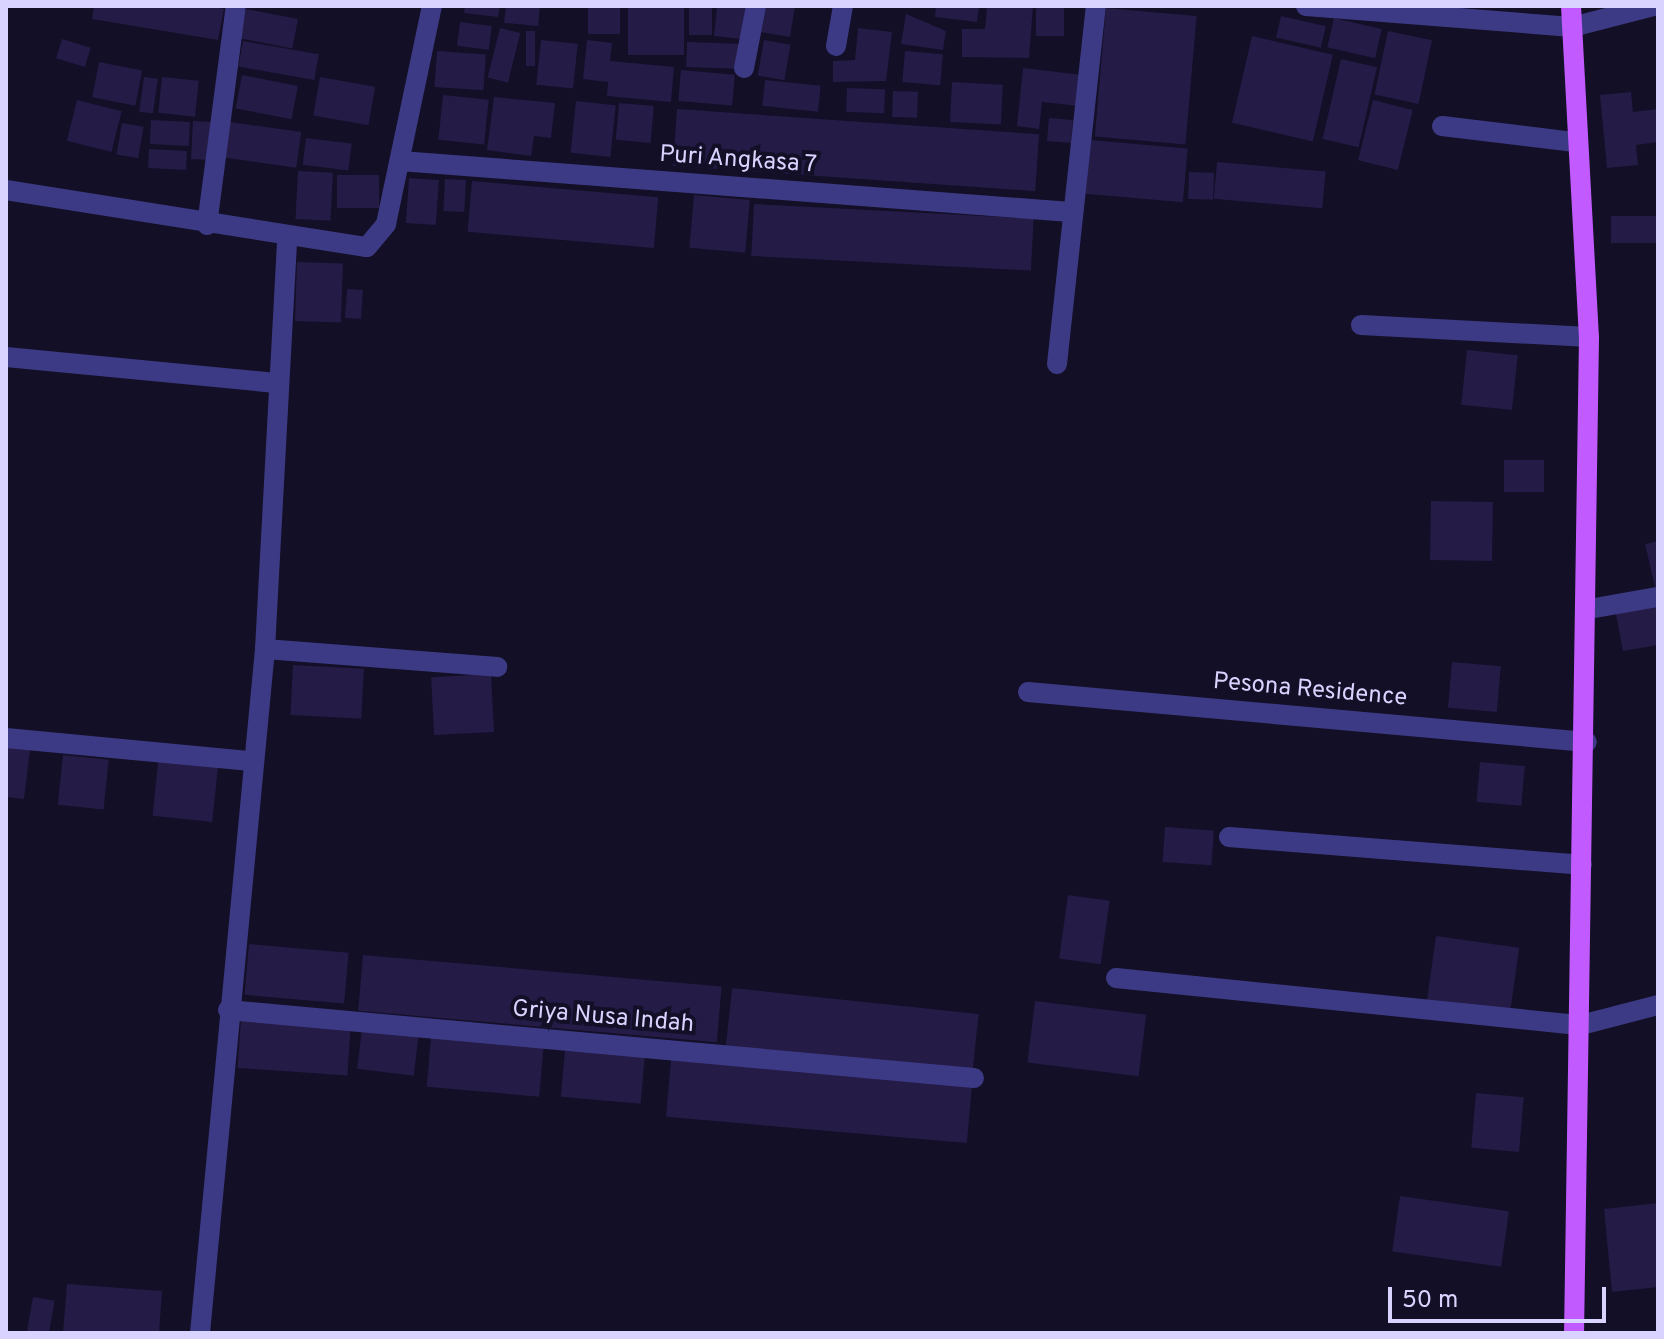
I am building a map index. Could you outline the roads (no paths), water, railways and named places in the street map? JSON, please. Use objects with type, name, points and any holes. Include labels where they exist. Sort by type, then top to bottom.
[{"type":"main road","points":[[1571,16],[1575,142],[1589,337],[1587,742],[1574,1333]]},
{"type":"street","points":[[207,225],[236,6]]},
{"type":"street","points":[[6,190],[350,248],[379,240],[400,161],[432,6]]},
{"type":"street","points":[[744,68],[756,6]]},
{"type":"street","points":[[836,46],[843,6]]},
{"type":"street","points":[[1057,364],[1071,212],[1096,6]]},
{"type":"street","points":[[1306,6],[1571,16],[1653,6]]},
{"type":"street","points":[[1442,126],[1575,142]]},
{"type":"street","name":"Puri Angkasa 7","points":[[400,161],[1071,212]]},
{"type":"street","points":[[200,1333],[251,761],[265,649],[276,383],[287,237]]},
{"type":"street","points":[[1361,325],[1589,337]]},
{"type":"street","points":[[6,357],[276,383]]},
{"type":"street","points":[[1589,609],[1658,597]]},
{"type":"street","points":[[265,649],[497,667]]},
{"type":"street","name":"Pesona Residence","points":[[1028,692],[1587,742]]},
{"type":"street","points":[[6,738],[251,761]]},
{"type":"street","points":[[1229,837],[1582,865]]},
{"type":"street","points":[[1116,978],[1581,1025],[1658,1005]]},
{"type":"street","name":"Griya Nusa Indah","points":[[228,1010],[974,1078]]}]
